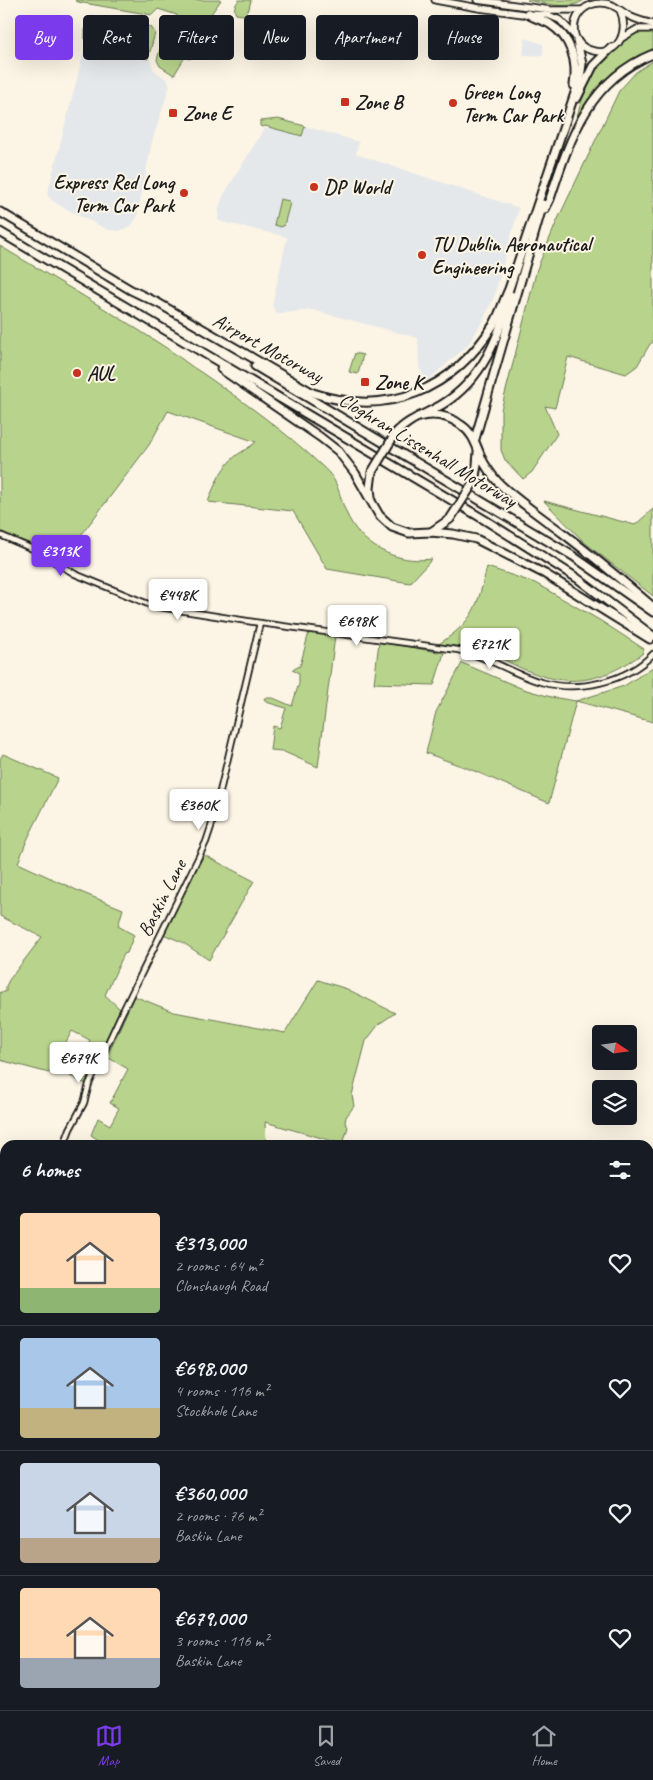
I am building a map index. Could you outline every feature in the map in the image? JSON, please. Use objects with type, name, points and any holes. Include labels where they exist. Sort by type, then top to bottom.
[{"type":"highway","points":[[528,14],[560,32],[573,53],[576,76],[568,112]]},
{"type":"highway","name":"Airport Motorway","points":[[0,212],[131,290],[313,393],[333,400],[372,403],[413,394],[431,386],[456,368],[476,348],[495,322],[537,209],[582,70],[582,58],[576,39]]},
{"type":"highway","points":[[474,439],[577,99],[593,66],[611,48]]},
{"type":"highway","points":[[539,221],[550,199],[574,134],[590,103],[610,81],[635,62],[653,54]]},
{"type":"highway","points":[[372,503],[370,488],[372,472],[395,434],[407,422],[433,410],[456,396],[474,377],[488,356],[500,329],[537,209]]},
{"type":"highway","points":[[0,232],[154,324],[330,444],[350,465],[379,515],[392,527],[409,533],[453,534],[476,539],[545,574],[653,641]]},
{"type":"highway","name":"Cloghran Lissenhall Motorway","points":[[131,290],[573,556],[653,612]]},
{"type":"highway","name":"Cloghran Lissenhall Motorway","points":[[154,324],[485,520],[577,578],[653,636]]},
{"type":"highway","points":[[418,417],[428,414],[448,418],[463,426],[474,439],[492,476],[505,489],[653,607]]},
{"type":"highway","points":[[430,532],[450,519],[474,482],[478,449]]},
{"type":"main road","points":[[435,0],[466,7],[554,17],[564,24],[582,46],[594,51],[611,48],[631,32],[638,29],[653,29]]},
{"type":"main road","points":[[477,0],[551,10],[582,10]]},
{"type":"main road","points":[[576,39],[575,24],[582,10],[587,6],[601,3],[612,4],[637,20],[653,24]]},
{"type":"main road","points":[[619,41],[624,28],[620,10]]},
{"type":"street","points":[[0,535],[35,550],[75,574],[142,603],[172,610],[468,652],[527,677],[558,685],[592,685],[610,680],[631,670],[651,656]]},
{"type":"street","name":"Baskin Lane","points":[[66,1140],[84,1103],[90,1084],[117,1023],[206,842],[213,821],[260,623]]},
{"type":"shaded area","points":[[525,38],[543,44],[543,56],[523,55]]},
{"type":"shaded area","points":[[83,55],[83,60],[150,60],[154,70],[168,80],[170,85],[152,142],[137,217],[131,226],[119,231],[108,230],[64,208],[47,195]]},
{"type":"shaded area","points":[[281,119],[359,142],[356,154],[519,208],[494,297],[483,321],[467,346],[427,381],[419,368],[418,338],[312,310],[277,314],[272,306],[287,237],[218,220],[219,207],[224,194],[264,129],[272,128]]},
{"type":"green space","points":[[75,0],[221,0],[210,15],[177,15],[158,9],[152,15]]},
{"type":"green space","points":[[239,0],[251,0],[249,9],[243,15],[236,14],[235,12],[235,7]]},
{"type":"green space","points":[[527,0],[584,0],[564,6]]},
{"type":"green space","points":[[149,27],[155,33],[149,55]]},
{"type":"green space","points":[[641,31],[653,31],[653,51],[627,65],[575,122],[585,90],[596,68],[603,59],[629,37]]},
{"type":"green space","points":[[159,52],[159,60],[183,60],[174,75],[160,66],[157,60]]},
{"type":"green space","points":[[653,61],[653,342],[637,366],[626,374],[568,357],[555,408],[545,406],[557,434],[532,472],[523,479],[505,460],[501,450],[501,410],[537,269],[557,221],[619,91],[636,72]]},
{"type":"green space","points":[[278,119],[305,126],[302,136],[260,126],[260,120]]},
{"type":"green space","points":[[280,199],[290,203],[282,227],[274,225]]},
{"type":"green space","points":[[0,246],[168,349],[279,429],[308,453],[332,477],[352,524],[370,543],[381,550],[405,559],[432,559],[410,583],[327,569],[293,511],[208,502],[216,482],[231,460],[256,442],[168,411],[149,445],[60,563],[29,543],[0,532]]},
{"type":"green space","points":[[355,353],[363,355],[358,374],[349,372]]},
{"type":"green space","points":[[544,501],[635,525],[653,509],[653,596],[584,542]]},
{"type":"green space","points":[[487,567],[535,583],[601,621],[644,649],[642,654],[616,670],[602,675],[589,679],[561,680],[531,672],[496,656],[439,644],[460,627],[473,612]]},
{"type":"green space","points":[[309,632],[335,636],[318,767],[282,751],[270,750],[273,726],[280,728],[286,708],[266,702],[264,698],[273,698],[292,706],[299,683],[299,673],[292,670],[300,666]]},
{"type":"green space","points":[[379,642],[444,653],[434,685],[374,683]]},
{"type":"green space","points":[[462,663],[523,689],[551,697],[576,701],[549,803],[472,770],[426,753],[436,712]]},
{"type":"green space","points":[[653,667],[653,722],[576,701],[624,686]]},
{"type":"green space","points":[[3,754],[58,778],[27,840],[18,863],[123,909],[118,926],[134,935],[127,953],[124,954],[105,995],[120,1009],[86,1084],[70,1076],[90,1040],[72,1031],[49,1073],[0,1060],[0,992],[6,992],[9,980],[42,937],[0,916],[0,759]]},
{"type":"green space","points":[[204,855],[254,881],[209,960],[182,942],[163,934]]},
{"type":"green space","points":[[318,980],[347,989],[395,1013],[379,1024],[366,1041],[352,1095],[354,1106],[346,1117],[345,1123],[348,1127],[344,1140],[329,1140],[265,1122],[266,1140],[98,1140],[91,1135],[98,1118],[110,1125],[119,1108],[110,1103],[128,1069],[107,1057],[134,996],[174,1012],[285,1033]]},
{"type":"place","name":"Zone B","points":[[345,102]]},
{"type":"place","name":"Green Long Term Car Park","points":[[453,103]]},
{"type":"place","name":"Zone E","points":[[173,113]]},
{"type":"place","name":"DP World","points":[[314,187]]},
{"type":"place","name":"Express Red Long Term Car Park","points":[[184,193]]},
{"type":"place","name":"TU Dublin Aeronautical Engineering","points":[[422,255]]},
{"type":"place","name":"AUL","points":[[77,373]]},
{"type":"place","name":"Zone K","points":[[365,382]]}]
